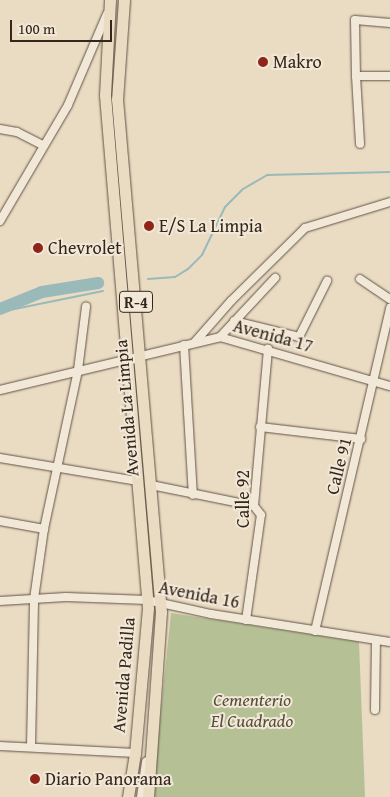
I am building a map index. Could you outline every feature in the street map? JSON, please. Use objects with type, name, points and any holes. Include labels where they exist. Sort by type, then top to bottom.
[{"type":"main road","name":"Avenida La Limpia","points":[[110,0],[107,14],[105,95],[148,600]]},
{"type":"main road","name":"Avenida La Limpia","points":[[124,0],[117,99],[141,357],[161,604]]},
{"type":"main road","name":"Avenida Padilla","points":[[128,797],[135,753],[148,600]]},
{"type":"main road","name":"Avenida Padilla","points":[[148,797],[151,726],[161,604]]},
{"type":"street","points":[[0,221],[68,105],[107,14]]},
{"type":"street","points":[[360,144],[355,20],[390,24]]},
{"type":"street","points":[[356,76],[390,76]]},
{"type":"street","points":[[0,129],[17,132],[44,146]]},
{"type":"street","points":[[195,342],[231,301],[305,228],[390,202]]},
{"type":"street","points":[[220,337],[275,278]]},
{"type":"street","points":[[360,278],[390,299]]},
{"type":"street","points":[[234,321],[299,337],[327,282]]},
{"type":"street","points":[[31,746],[34,599],[44,529],[59,469],[78,370],[86,307]]},
{"type":"street","name":"Calle 91","points":[[315,630],[375,381],[390,308]]},
{"type":"street","name":"Avenida 17","points":[[0,390],[220,337],[268,349],[390,386]]},
{"type":"street","points":[[184,345],[193,495]]},
{"type":"street","name":"Calle 92","points":[[246,620],[261,515],[254,506],[268,349]]},
{"type":"street","points":[[260,427],[361,438]]},
{"type":"street","points":[[0,458],[138,481]]},
{"type":"street","points":[[152,485],[193,495],[254,506]]},
{"type":"street","points":[[0,521],[44,529]]},
{"type":"street","name":"Avenida 16","points":[[0,600],[148,600],[246,620],[390,642]]},
{"type":"street","points":[[375,710],[376,640]]},
{"type":"street","name":"R-4","points":[[141,797],[138,782],[151,726]]},
{"type":"street","points":[[0,746],[31,746],[135,753],[138,782],[132,797]]},
{"type":"green space","name":"Cementerio El Cuadrado","points":[[171,613],[359,642],[365,797],[152,797]]},
{"type":"waterway","points":[[148,279],[175,277],[188,269],[202,255],[225,207],[243,189],[267,175],[390,172]]},
{"type":"waterway","points":[[0,309],[42,292],[98,283]]},
{"type":"waterway","points":[[0,312],[103,291]]},
{"type":"place","name":"Makro","points":[[263,62]]},
{"type":"place","name":"E/S La Limpia","points":[[149,226]]},
{"type":"place","name":"Chevrolet","points":[[38,248]]},
{"type":"place","name":"Diario Panorama","points":[[35,779]]}]
